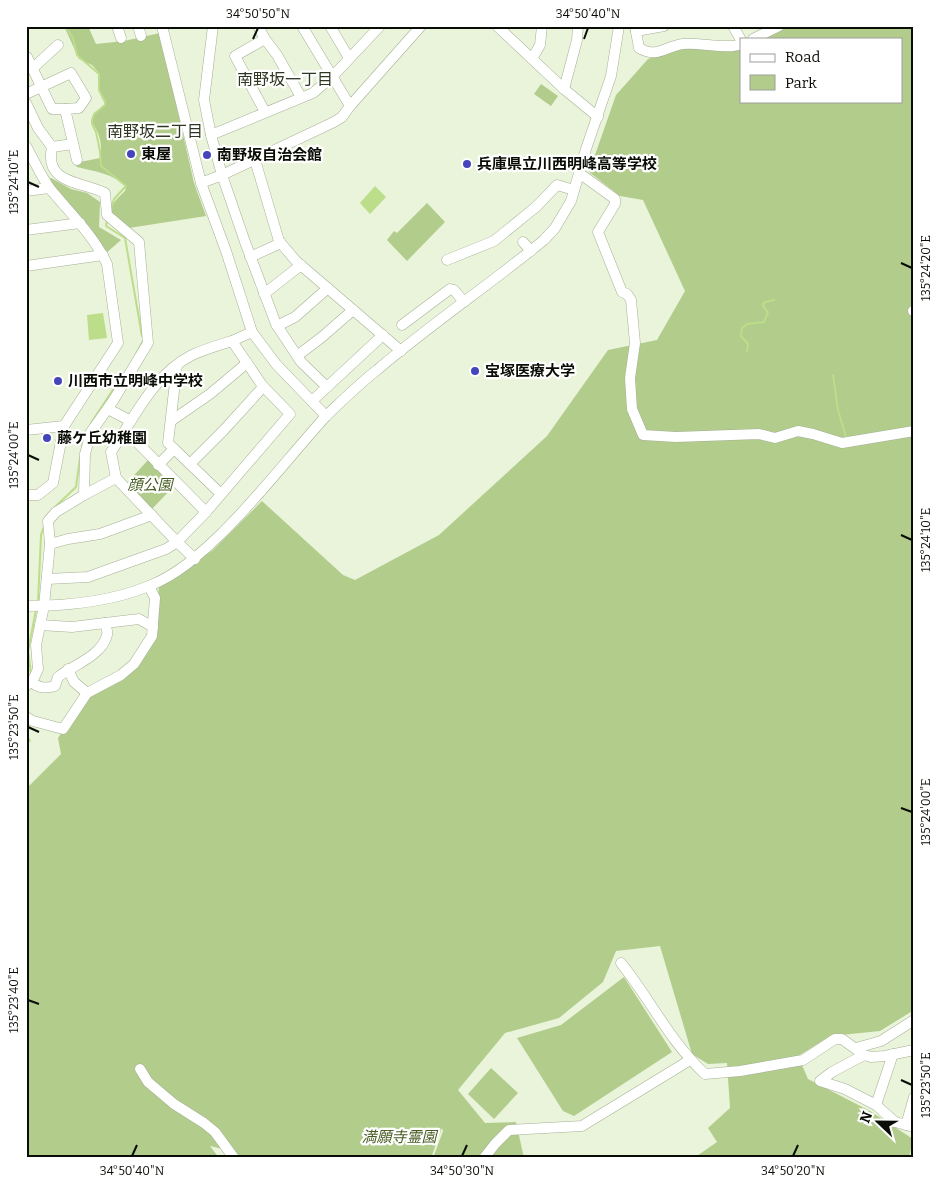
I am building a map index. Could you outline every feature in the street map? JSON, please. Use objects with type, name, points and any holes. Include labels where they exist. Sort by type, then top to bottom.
[{"type":"street","points":[[117,26],[121,38]]},
{"type":"street","points":[[162,26],[201,183],[226,251],[252,332],[276,364],[326,416]]},
{"type":"street","points":[[213,26],[204,100],[222,175],[250,257],[277,326],[301,362],[326,386]]},
{"type":"street","points":[[258,26],[301,97]]},
{"type":"street","points":[[302,26],[350,106]]},
{"type":"street","points":[[330,26],[349,58]]},
{"type":"street","points":[[211,135],[313,93],[333,76],[380,26]]},
{"type":"street","points":[[201,183],[256,160],[342,117],[421,26]]},
{"type":"street","points":[[497,26],[564,89],[598,117]]},
{"type":"street","points":[[532,59],[540,45],[542,26]]},
{"type":"street","points":[[564,89],[577,40],[578,26]]},
{"type":"street","points":[[36,606],[85,603],[120,596],[165,579],[195,559],[240,515],[326,416],[376,370],[544,240],[555,228],[571,201],[611,76],[619,26]]},
{"type":"street","points":[[664,26],[636,29],[639,48],[646,52],[656,53],[682,44],[736,47],[740,43]]},
{"type":"street","points":[[734,26],[740,40]]},
{"type":"street","points":[[755,38],[779,26]]},
{"type":"street","points":[[265,39],[235,56],[266,112]]},
{"type":"street","points":[[33,68],[58,45]]},
{"type":"street","points":[[26,94],[42,86],[71,73],[86,98],[79,108],[52,110],[42,86],[27,57]]},
{"type":"street","points":[[26,103],[38,128],[52,147],[50,157],[55,170],[63,179],[92,187],[105,193],[109,217],[138,242],[148,343],[108,409],[91,432],[85,454],[84,495]]},
{"type":"street","points":[[65,109],[77,160]]},
{"type":"street","points":[[52,147],[73,144]]},
{"type":"street","points":[[26,146],[29,156],[49,188],[80,223],[103,255],[107,264],[118,343],[64,426],[53,483],[38,495],[26,495]]},
{"type":"street","points":[[256,160],[281,243],[301,265],[353,310],[387,336],[401,351]]},
{"type":"street","points":[[579,173],[615,199],[615,204],[598,232],[622,292],[627,294],[631,300],[635,342],[630,378],[632,410],[643,435],[676,437],[759,434],[775,438],[798,432],[813,434],[842,443],[914,431]]},
{"type":"street","points":[[447,260],[494,241],[537,206],[557,185],[574,190]]},
{"type":"street","points":[[26,191],[49,188]]},
{"type":"street","points":[[26,230],[80,223]]},
{"type":"street","points":[[523,242],[531,251]]},
{"type":"street","points":[[250,257],[281,243]]},
{"type":"street","points":[[26,266],[103,255]]},
{"type":"street","points":[[264,294],[301,265]]},
{"type":"street","points":[[277,326],[295,317],[328,288]]},
{"type":"street","points":[[402,326],[450,289],[454,290],[464,302]]},
{"type":"street","points":[[297,356],[353,310]]},
{"type":"street","points":[[195,559],[116,478],[111,452],[157,383],[177,365],[191,355],[252,332]]},
{"type":"street","points":[[312,401],[326,386],[387,336]]},
{"type":"street","points":[[47,579],[88,577],[166,549],[177,542],[206,512],[290,414],[263,387],[232,341]]},
{"type":"street","points":[[171,421],[210,394],[247,363]]},
{"type":"street","points":[[177,365],[168,442],[221,494]]},
{"type":"street","points":[[190,464],[263,387]]},
{"type":"street","points":[[108,409],[128,426],[158,465],[206,512]]},
{"type":"street","points":[[26,430],[64,426]]},
{"type":"street","points":[[158,465],[174,449]]},
{"type":"street","points":[[28,684],[34,678],[38,669],[36,645],[40,625],[36,606],[47,579],[50,544],[48,521],[56,512],[116,478]]},
{"type":"street","points":[[50,544],[100,534],[152,515]]},
{"type":"street","points":[[26,717],[33,721],[63,729],[87,693],[121,675],[134,664],[152,636],[155,598],[149,586]]},
{"type":"street","points":[[40,625],[72,627],[139,619],[153,627]]},
{"type":"street","points":[[28,684],[45,689],[55,686],[58,677],[68,669],[92,656],[101,646],[107,634],[106,623]]},
{"type":"street","points":[[68,669],[74,682],[87,693]]},
{"type":"street","points":[[622,963],[690,1060],[704,1074],[740,1071],[803,1060],[835,1039],[842,1039],[864,1055],[871,1057],[914,1050]]},
{"type":"street","points":[[856,1048],[881,1041],[914,1020]]},
{"type":"street","points":[[876,1105],[893,1054]]},
{"type":"street","points":[[864,1055],[832,1072],[820,1081],[845,1089],[876,1105],[895,1122],[910,1126],[914,1097]]},
{"type":"street","points":[[484,1158],[494,1144],[510,1130],[582,1126],[690,1060]]},
{"type":"street","points":[[140,1069],[148,1082],[174,1104],[215,1132],[234,1158]]},
{"type":"green space","points":[[64,26],[88,26],[96,44],[124,41],[160,33],[194,183],[206,216],[129,228],[113,215],[112,211],[114,203],[125,191],[126,186],[109,176],[77,167],[75,163],[100,158],[100,139],[93,120],[94,116],[106,102],[100,91],[100,74],[92,65],[79,59]]},
{"type":"green space","name":"満願寺霊園","points":[[786,26],[914,26],[914,1010],[880,1031],[831,1036],[798,1056],[808,1079],[870,1111],[913,1139],[909,1158],[694,1158],[717,1142],[708,1128],[730,1108],[727,1063],[708,1064],[692,1054],[660,946],[616,951],[603,982],[559,1018],[505,1033],[458,1090],[485,1123],[516,1122],[524,1158],[433,1158],[443,1131],[442,1128],[431,1158],[229,1158],[223,1149],[210,1146],[219,1158],[26,1158],[26,789],[61,754],[58,738],[85,699],[124,672],[153,636],[159,587],[213,550],[262,501],[343,575],[355,580],[439,535],[547,436],[608,350],[657,340],[685,291],[643,200],[620,196],[589,172],[616,95],[648,59],[681,47],[740,50],[740,102],[902,102],[902,38],[764,38]]},
{"type":"green space","points":[[541,84],[558,96],[551,106],[534,94]]},
{"type":"green space","points":[[51,178],[71,189],[87,193],[100,202],[99,227],[121,240],[105,254],[46,180]]},
{"type":"green space","points":[[427,203],[445,222],[407,261],[387,240],[394,231],[397,233]]},
{"type":"green space","name":"顔公園","points":[[148,460],[173,487],[151,510],[126,484]]},
{"type":"green space","points":[[624,977],[672,1052],[574,1116],[563,1111],[517,1038],[561,1025]]},
{"type":"green space","points":[[491,1068],[518,1093],[494,1119],[468,1094]]},
{"type":"shaded area","points":[[375,186],[386,197],[370,214],[360,203]]},
{"type":"shaded area","points":[[103,313],[107,338],[89,340],[87,315]]},
{"type":"waterway","points":[[65,26],[73,38],[77,55],[99,74],[99,90],[105,105],[94,114],[92,124],[96,132],[101,166],[126,186],[114,199],[111,209]]},
{"type":"waterway","points":[[107,221],[106,226],[125,238],[142,336]]},
{"type":"waterway","points":[[747,351],[748,344],[741,336],[742,328],[747,324],[764,322],[768,312],[763,304],[774,300]]},
{"type":"waterway","points":[[136,354],[143,341]]},
{"type":"waterway","points":[[91,423],[124,373]]},
{"type":"waterway","points":[[833,375],[838,410],[846,437]]},
{"type":"waterway","points":[[82,446],[84,434],[87,430]]},
{"type":"waterway","points":[[55,507],[76,487],[80,458]]},
{"type":"waterway","points":[[38,603],[41,535],[44,526]]},
{"type":"waterway","points":[[31,674],[28,651],[36,610]]},
{"type":"waterway","points":[[26,735],[30,741]]},
{"type":"place","name":"東屋","points":[[131,154]]},
{"type":"place","name":"南野坂自治会館","points":[[207,155]]},
{"type":"place","name":"兵庫県立川西明峰高等学校","points":[[467,164]]},
{"type":"place","name":"宝塚医療大学","points":[[475,371]]},
{"type":"place","name":"川西市立明峰中学校","points":[[58,381]]},
{"type":"place","name":"藤ケ丘幼稚園","points":[[47,438]]},
{"type":"district","name":"南野坂一丁目","points":[[285,79]]},
{"type":"district","name":"南野坂二丁目","points":[[155,131]]}]
